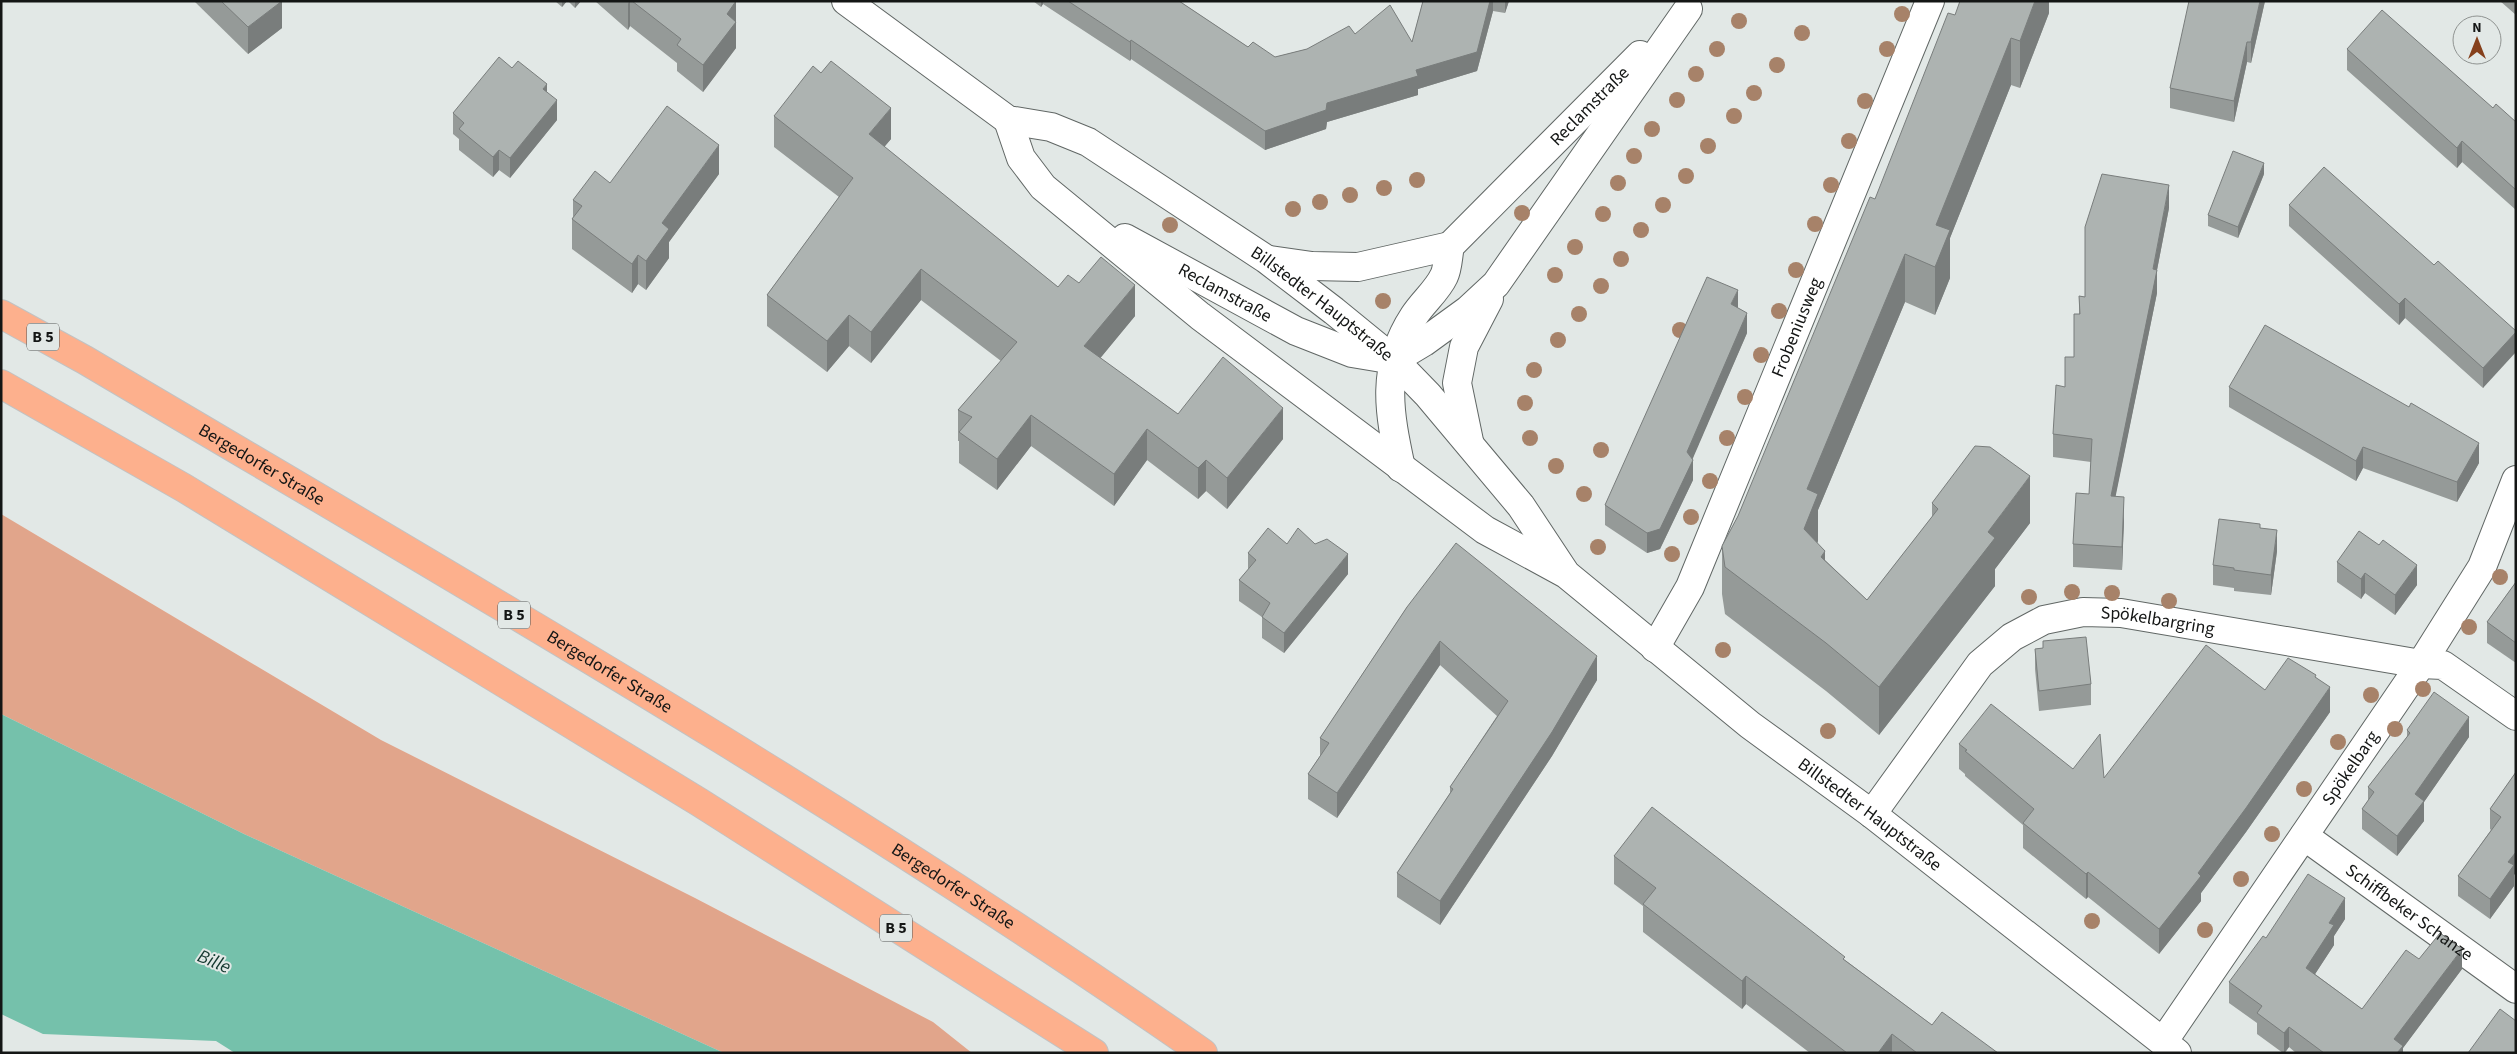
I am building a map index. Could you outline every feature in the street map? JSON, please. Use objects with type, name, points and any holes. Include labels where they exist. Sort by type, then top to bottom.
[{"type":"highway","points":[[1,293],[85,360]]},
{"type":"highway","name":"Bergedorfer Straße","points":[[1,314],[85,360],[682,714],[940,876],[1203,1053]]},
{"type":"highway","name":"B 5","points":[[1,384],[184,488],[699,802],[1094,1053]]},
{"type":"street","name":"Billstedter Hauptstraße","points":[[846,1],[1008,120],[1051,127],[1088,142],[1266,259],[1394,360],[1469,442],[1521,506],[1566,574]]},
{"type":"street","name":"Frobeniusweg","points":[[1655,648],[1690,587],[1930,1]]},
{"type":"street","name":"Reclamstraße","points":[[1450,246],[1691,5]]},
{"type":"street","name":"Reclamstraße","points":[[1064,205],[1296,331],[1352,353],[1394,360],[1449,325],[1490,292],[1691,5]]},
{"type":"street","name":"Billstedter Hauptstraße","points":[[1008,120],[1021,158],[1043,187],[1200,316],[1485,530],[1566,574],[1750,724],[1872,814],[2170,1047]]},
{"type":"street","points":[[1266,259],[1312,266],[1358,267],[1450,246],[1444,276],[1414,316],[1403,335],[1394,360],[1389,408],[1401,468]]},
{"type":"street","name":"Reclamstraße","points":[[1469,442],[1457,383],[1464,347],[1496,284]]},
{"type":"street","name":"Spökelbarg","points":[[2170,1047],[2304,836],[2421,664],[2482,567],[2516,480]]},
{"type":"street","name":"Spökelbargring","points":[[1872,814],[1980,664],[2012,637],[2044,620],[2083,612],[2121,613],[2421,664],[2443,665],[2516,716]]},
{"type":"street","name":"Schiffbeker Schanze","points":[[2304,836],[2516,988]]},
{"type":"shaded area","points":[[1,514],[381,740],[695,898],[933,1022],[972,1053],[724,1053],[244,834],[1,714]]},
{"type":"water","name":"Bille","points":[[1,714],[244,834],[724,1053],[235,1053],[216,1041],[43,1034],[1,1014]]},
{"type":"building","points":[[221,1],[282,1],[248,27]]},
{"type":"building","points":[[632,1],[736,1],[727,14],[736,22],[703,65],[677,45],[681,39]]},
{"type":"building","points":[[1068,1],[1179,1],[1248,47],[1253,42],[1275,57],[1307,49],[1349,26],[1355,34],[1390,5],[1412,42],[1423,1],[1490,1],[1477,52],[1416,70],[1418,76],[1327,103],[1326,110],[1265,131],[1131,40],[1130,42]]},
{"type":"building","points":[[1960,1],[2035,1],[2020,41],[2011,38],[1936,225],[1950,230],[1935,267],[1905,254],[1807,489],[1818,494],[1804,529],[1825,551],[1821,557],[1867,600],[1938,509],[1932,503],[1975,446],[1990,447],[2030,476],[1988,532],[1995,538],[1879,687],[1826,643],[1725,567],[1722,546],[1738,516],[1870,197],[1875,199],[1948,13],[1955,15]]},
{"type":"building","points":[[2189,1],[2260,1],[2251,42],[2247,42],[2234,101],[2170,88]]},
{"type":"building","points":[[2382,10],[2493,108],[2496,104],[2516,122],[2516,190],[2462,141],[2457,148],[2347,49]]},
{"type":"building","points":[[499,57],[512,68],[518,61],[547,84],[543,89],[557,100],[510,158],[499,150],[493,157],[459,129],[464,123],[453,113]]},
{"type":"building","points":[[831,61],[891,108],[869,134],[1058,287],[1068,275],[1079,283],[1101,257],[1135,285],[1084,346],[1178,414],[1223,357],[1283,408],[1227,478],[1206,460],[1198,468],[1147,429],[1114,474],[1031,415],[997,459],[959,432],[972,417],[958,410],[1017,342],[921,269],[871,332],[849,315],[827,341],[767,295],[853,178],[774,116],[813,66],[821,73]]},
{"type":"building","points":[[667,106],[719,145],[662,223],[669,229],[646,261],[638,255],[632,264],[572,219],[582,206],[573,200],[595,171],[610,183]]},
{"type":"building","points":[[2233,151],[2264,163],[2238,227],[2208,215]]},
{"type":"building","points":[[2324,167],[2434,265],[2438,261],[2516,331],[2483,368],[2405,298],[2399,304],[2289,205]]},
{"type":"building","points":[[2102,174],[2169,185],[2153,269],[2157,270],[2111,496],[2124,497],[2122,547],[2073,544],[2076,493],[2089,494],[2092,439],[2053,434],[2056,385],[2065,387],[2065,357],[2074,357],[2074,314],[2080,314],[2079,296],[2085,297],[2085,227]]},
{"type":"building","points":[[1707,277],[1738,290],[1731,304],[1747,313],[1687,452],[1693,460],[1660,529],[1647,533],[1605,505]]},
{"type":"building","points":[[2265,325],[2409,407],[2411,403],[2479,443],[2457,482],[2363,447],[2356,461],[2229,387]]},
{"type":"building","points":[[2219,519],[2260,524],[2260,528],[2277,530],[2271,575],[2213,565]]},
{"type":"building","points":[[1268,528],[1287,544],[1298,528],[1315,544],[1327,539],[1348,554],[1284,633],[1262,617],[1270,603],[1239,580],[1256,560],[1248,553]]},
{"type":"building","points":[[2359,531],[2379,545],[2383,540],[2417,565],[2395,595],[2365,573],[2361,579],[2337,562]]},
{"type":"building","points":[[1456,543],[1597,656],[1552,732],[1440,901],[1397,873],[1453,789],[1450,787],[1508,701],[1440,641],[1337,793],[1308,774],[1329,743],[1320,738],[1407,607]]},
{"type":"building","points":[[2516,582],[2516,643],[2487,622]]},
{"type":"building","points":[[2086,637],[2091,684],[2039,691],[2035,649],[2043,648],[2043,641]]},
{"type":"building","points":[[2206,645],[2265,690],[2288,658],[2316,675],[2315,677],[2330,687],[2246,808],[2198,873],[2201,876],[2159,929],[2023,823],[2034,809],[1959,744],[1991,704],[2073,769],[2100,734],[2104,778]]},
{"type":"building","points":[[2434,692],[2469,717],[2415,794],[2424,801],[2397,836],[2362,809],[2374,792],[2368,787],[2410,733],[2407,730]]},
{"type":"building","points":[[2516,772],[2516,852],[2508,862],[2514,865],[2490,899],[2458,876],[2501,817],[2490,809]]},
{"type":"building","points":[[1652,807],[1845,957],[1843,959],[1932,1025],[1942,1012],[1998,1053],[1917,1053],[1892,1034],[1878,1053],[1847,1053],[1746,976],[1742,981],[1643,904],[1656,888],[1614,856]]},
{"type":"building","points":[[2308,874],[2345,898],[2329,923],[2334,925],[2306,968],[2362,1009],[2406,950],[2419,959],[2440,933],[2462,949],[2394,1039],[2403,1046],[2397,1053],[2324,1053],[2289,1027],[2284,1033],[2257,1013],[2262,1006],[2229,982],[2263,936],[2266,938]]},
{"type":"building","points":[[2500,1009],[2516,1021],[2516,1053],[2468,1053]]}]
